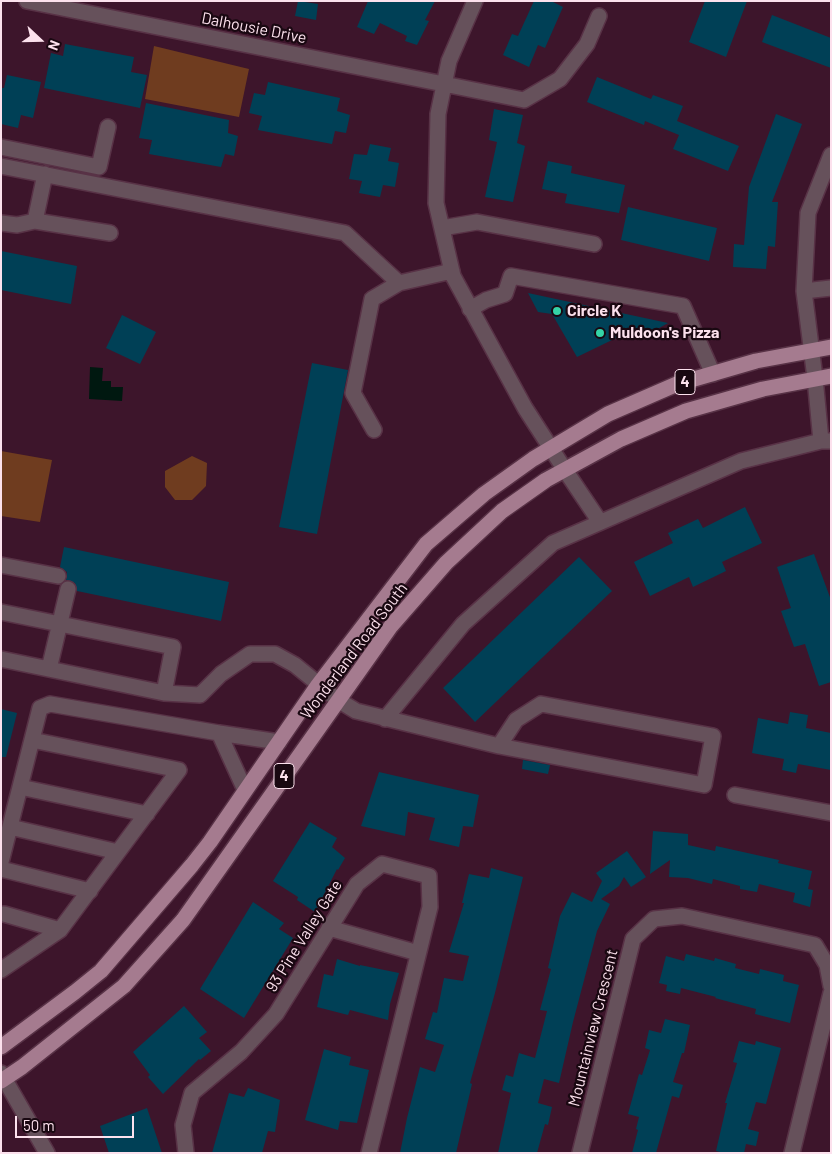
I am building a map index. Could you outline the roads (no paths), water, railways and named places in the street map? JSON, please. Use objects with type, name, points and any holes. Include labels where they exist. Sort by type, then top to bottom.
[{"type":"main road","name":"Wonderland Road South","points":[[1,1047],[101,971],[192,866],[318,685],[426,544],[484,494],[551,448],[608,414],[677,384],[756,361],[831,347]]},
{"type":"main road","name":"Wonderland Road South","points":[[2,1078],[22,1067],[124,986],[183,920],[391,626],[446,563],[502,511],[537,485],[621,439],[686,411],[763,389],[831,376]]},
{"type":"street","name":"Dalhousie Drive","points":[[27,1],[524,100],[560,79],[588,44],[599,16]]},
{"type":"street","points":[[475,1],[449,61],[438,114],[436,203],[452,271],[470,309],[525,408],[600,522]]},
{"type":"street","points":[[1,147],[99,167],[108,127]]},
{"type":"street","points":[[385,719],[463,624],[552,543],[741,461],[826,441],[810,350],[804,291],[808,213],[831,155]]},
{"type":"street","points":[[1,166],[346,233],[399,283]]},
{"type":"street","points":[[35,221],[44,174]]},
{"type":"street","points":[[1,223],[17,225],[35,221],[110,233]]},
{"type":"street","points":[[442,228],[477,222],[594,244]]},
{"type":"street","points":[[374,430],[353,393],[372,299],[399,283],[452,271]]},
{"type":"street","points":[[470,309],[486,300],[505,294],[511,276],[683,306],[713,374]]},
{"type":"street","points":[[804,291],[831,288]]},
{"type":"street","points":[[1,565],[58,576]]},
{"type":"street","points":[[49,669],[68,589]]},
{"type":"street","points":[[1,612],[173,647],[164,693]]},
{"type":"street","points":[[1,660],[164,693],[200,695],[221,674],[250,654],[275,654],[295,665],[318,685],[356,711],[499,746],[704,785],[713,736],[541,704],[516,720],[499,746]]},
{"type":"street","points":[[1,862],[40,708],[50,704],[279,742]]},
{"type":"street","points":[[219,733],[245,790]]},
{"type":"street","points":[[1,970],[60,930],[179,770],[32,740]]},
{"type":"street","points":[[20,786],[147,814]]},
{"type":"street","points":[[735,796],[831,813]]},
{"type":"street","points":[[10,827],[118,852]]},
{"type":"street","name":"93 Pine Valley Gate","points":[[186,1153],[182,1125],[192,1093],[241,1052],[276,1014],[357,884],[382,864],[429,876],[430,907],[368,1153]]},
{"type":"street","points":[[1,869],[90,890]]},
{"type":"street","points":[[2,913],[60,930]]},
{"type":"street","name":"Mountainview Crescent","points":[[580,1153],[633,939],[654,919],[682,916],[815,945],[827,965],[831,986]]},
{"type":"street","points":[[329,928],[418,953]]},
{"type":"street","points":[[792,1153],[831,993]]},
{"type":"street","points":[[2,1078],[47,1153]]},
{"type":"place","name":"Circle K","points":[[557,311]]},
{"type":"place","name":"Muldoon's Pizza","points":[[600,333]]}]
